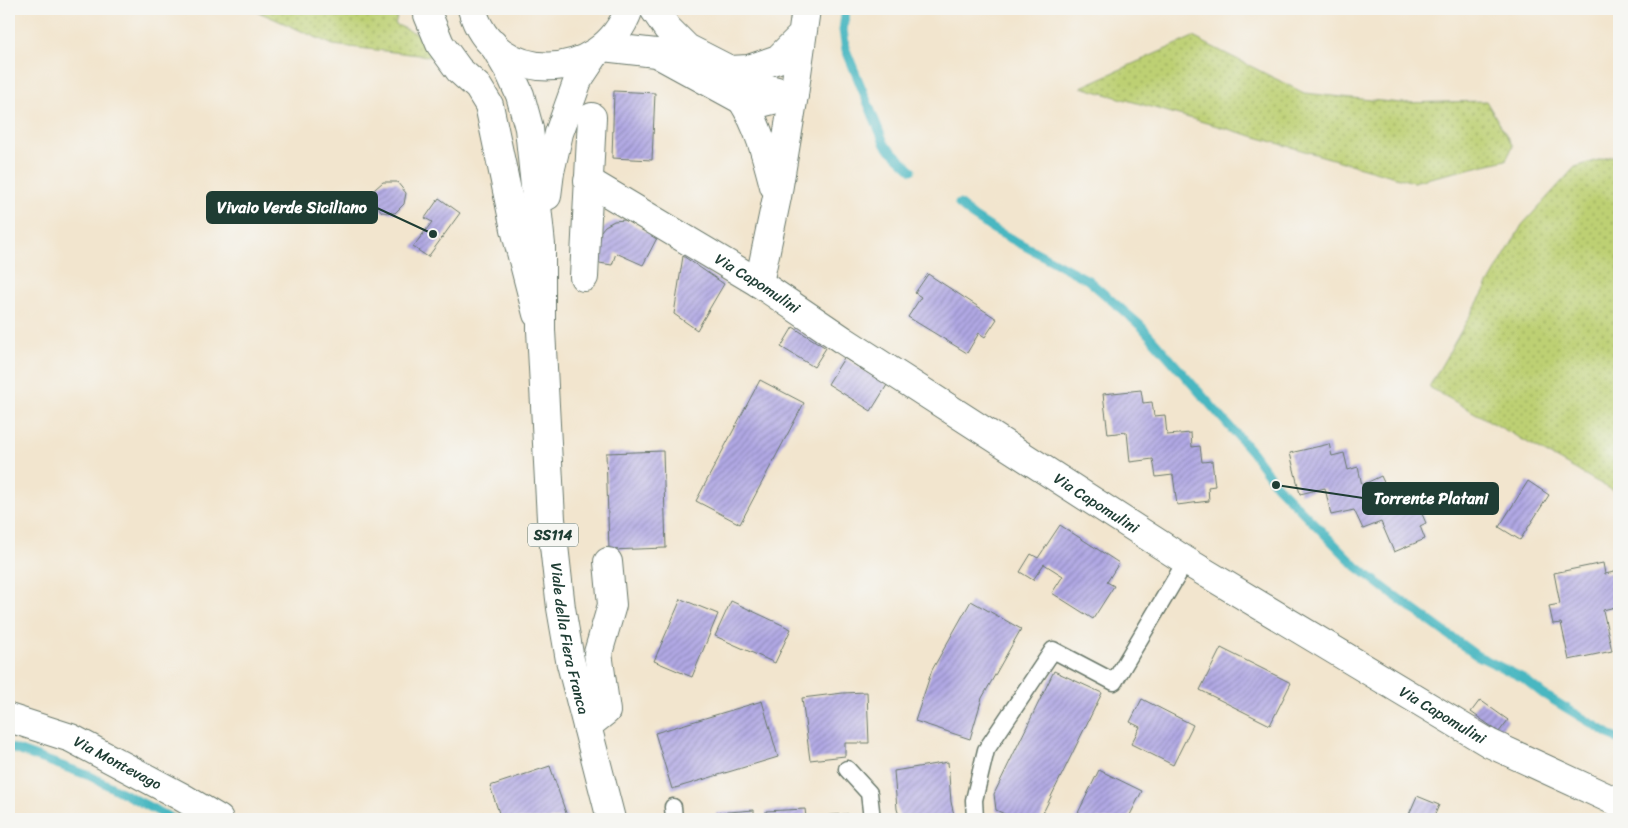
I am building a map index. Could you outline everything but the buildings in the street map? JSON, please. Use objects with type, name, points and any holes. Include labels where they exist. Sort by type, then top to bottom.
[{"type":"street","points":[[428,9],[428,15],[440,44],[459,70],[478,87],[489,105],[515,229],[541,330]]},
{"type":"street","points":[[472,9],[482,30],[510,72],[520,96],[529,128],[541,245]]},
{"type":"street","points":[[541,245],[550,172],[559,133],[578,80],[599,50],[621,26],[629,9]]},
{"type":"street","points":[[654,9],[667,28],[687,48],[756,86],[794,95]]},
{"type":"street","points":[[759,283],[777,197],[806,9]]},
{"type":"street","points":[[730,70],[749,69],[778,59],[802,35]]},
{"type":"street","points":[[493,44],[516,59],[552,67],[579,61],[599,50],[656,53],[742,100],[761,103],[794,95]]},
{"type":"street","points":[[742,100],[753,118],[765,150],[777,197]]},
{"type":"street","points":[[584,277],[592,118]]},
{"type":"street","name":"Via Capomulini","points":[[588,181],[759,283],[843,340],[1186,561],[1489,743],[1619,803]]},
{"type":"street","name":"Viale della Fiera Franca","points":[[541,245],[541,330],[551,518],[561,608],[570,660],[611,819]]},
{"type":"street","points":[[587,726],[606,711],[598,653],[612,605],[608,562]]},
{"type":"street","name":"Via Montevago","points":[[9,718],[71,738],[219,819]]},
{"type":"lane","points":[[975,819],[974,800],[986,750],[1053,650],[1114,682],[1186,561]]},
{"type":"lane","points":[[847,769],[869,792],[872,819]]},
{"type":"green space","points":[[252,9],[400,9],[395,24],[426,38],[436,57],[333,45]]},
{"type":"green space","points":[[1193,37],[1304,93],[1400,103],[1486,101],[1513,146],[1506,160],[1413,182],[1081,87]]},
{"type":"green space","points":[[1619,154],[1619,494],[1429,387],[1522,225],[1575,167]]},
{"type":"waterway","points":[[846,9],[843,30],[846,50],[885,145],[912,170]]},
{"type":"waterway","points":[[959,204],[993,229],[1088,280],[1141,326],[1252,452],[1276,485],[1357,567],[1476,655],[1523,678],[1543,694],[1619,740]]},
{"type":"waterway","points":[[9,747],[90,776],[173,819]]},
{"type":"place","name":"Vivaio Verde Siciliano","points":[[433,234]]},
{"type":"place","name":"Torrente Platani","points":[[1276,485]]}]
